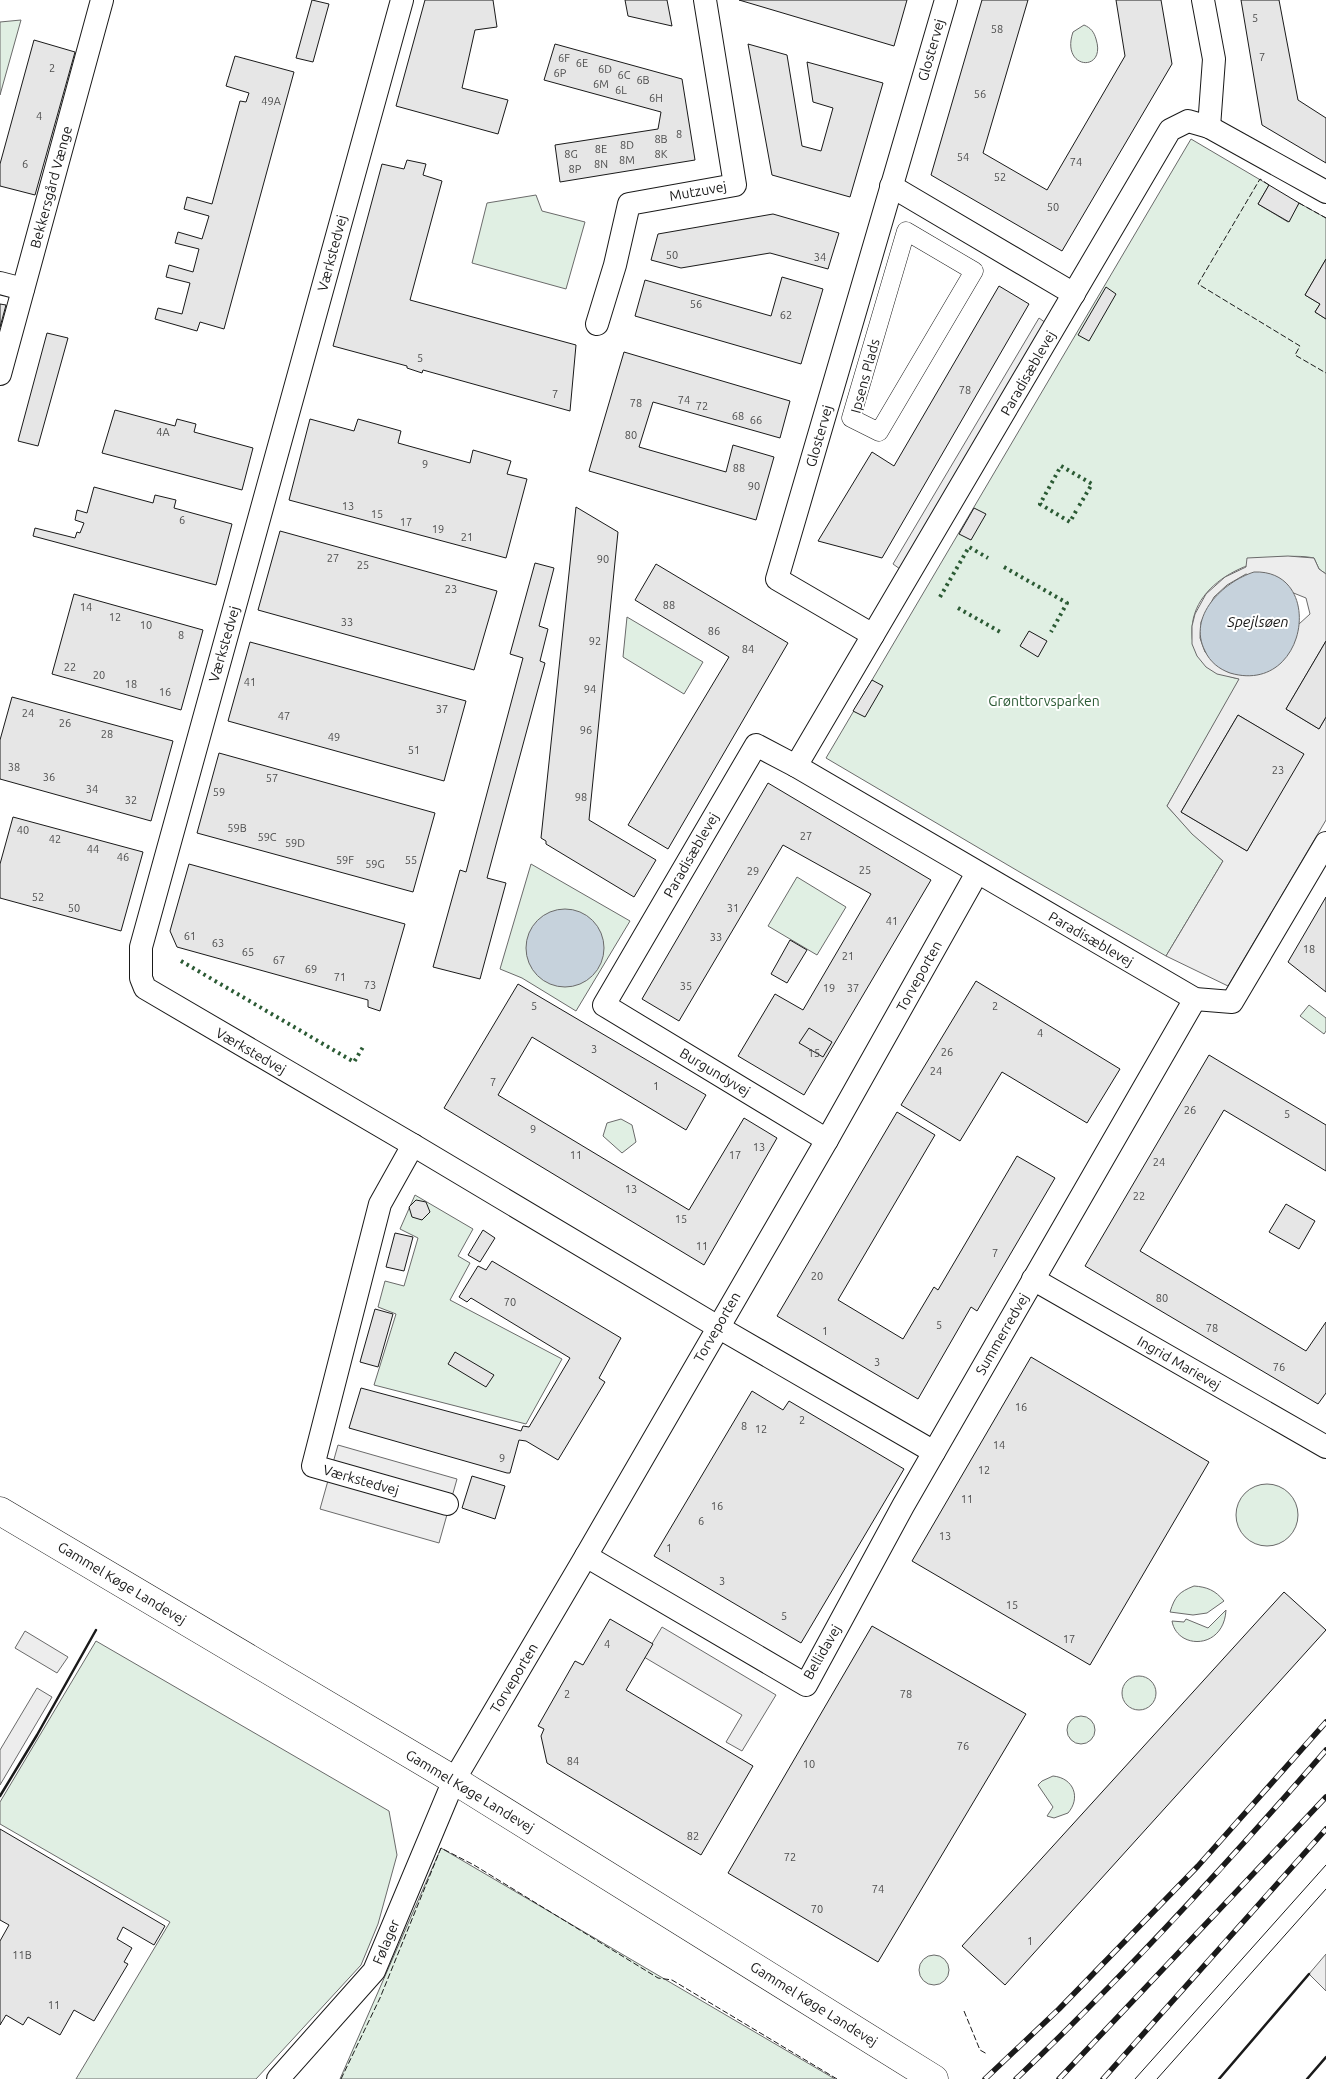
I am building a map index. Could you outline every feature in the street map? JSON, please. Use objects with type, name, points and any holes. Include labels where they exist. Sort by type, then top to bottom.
[{"type":"street","name":"Bekkersgård Vænge","points":[[0,374],[102,0]]},
{"type":"street","name":"Værkstedvej","points":[[402,0],[140,947],[141,978],[145,988],[414,1145],[718,1327]]},
{"type":"street","name":"Mutzuvej","points":[[597,324],[629,204],[735,185],[705,0]]},
{"type":"street","name":"Glostervej","points":[[873,634],[777,578],[946,0]]},
{"type":"street","points":[[1203,0],[1214,59],[1209,127]]},
{"type":"street","name":"Paradisæblevej","points":[[796,766],[1170,130],[1188,121],[1209,127],[1326,192]]},
{"type":"street","points":[[891,186],[1074,294]]},
{"type":"street","name":"Ipsens Plads","points":[[906,230],[974,271],[879,432],[851,418],[906,230]]},
{"type":"street","points":[[0,283],[23,289]]},
{"type":"street","name":"Paradisæblevej","points":[[604,1005],[756,745],[796,766],[1195,999],[1232,1002],[1326,843]]},
{"type":"street","name":"Torveporten","points":[[454,1780],[827,1140],[977,873]]},
{"type":"street","name":"Summerredvej","points":[[934,1452],[1195,999]]},
{"type":"street","name":"Burgundyvej","points":[[604,1005],[827,1140]]},
{"type":"street","name":"Værkstedvej","points":[[414,1145],[380,1204],[312,1466],[447,1504]]},
{"type":"street","name":"Ingrid Marievej","points":[[1033,1279],[1326,1447]]},
{"type":"street","points":[[718,1327],[934,1452]]},
{"type":"street","name":"Bellidavej","points":[[586,1556],[806,1684],[934,1452]]},
{"type":"street","name":"Gammel Køge Landevej","points":[[0,1511],[454,1780],[934,2079]]},
{"type":"street","name":"Følager","points":[[278,2079],[374,1971],[454,1780]]},
{"type":"green space","points":[[21,20],[0,95],[0,22]]},
{"type":"green space","points":[[1084,25],[1094,34],[1098,50],[1095,58],[1090,62],[1077,60],[1071,45],[1073,32]]},
{"type":"green space","name":"Grønttorvsparken","points":[[1191,139],[1269,185],[1258,204],[1288,222],[1299,203],[1326,218],[1326,259],[1305,295],[1320,304],[1315,312],[1326,319],[1326,574],[1319,569],[1314,558],[1295,556],[1255,563],[1235,571],[1218,582],[1204,596],[1195,613],[1192,633],[1193,643],[1198,655],[1220,672],[1240,679],[1167,806],[1193,834],[1223,861],[1166,956],[826,758]]},
{"type":"green space","points":[[536,195],[542,211],[585,222],[566,289],[472,263],[487,203]]},
{"type":"green space","points":[[627,617],[703,662],[684,694],[623,657]]},
{"type":"green space","points":[[531,864],[630,921],[576,1011],[522,978],[500,969]]},
{"type":"green space","points":[[797,877],[846,907],[817,955],[768,926]]},
{"type":"green space","points":[[1309,1005],[1326,1018],[1326,1031],[1324,1034],[1300,1016]]},
{"type":"green space","points":[[621,1119],[632,1125],[636,1142],[622,1153],[603,1136],[607,1123]]},
{"type":"green space","points":[[415,1195],[473,1229],[458,1256],[470,1263],[450,1300],[562,1359],[526,1424],[374,1385],[396,1314],[378,1307],[385,1281],[404,1286],[418,1238],[400,1229]]},
{"type":"green space","points":[[1261,1484],[1273,1484],[1289,1493],[1296,1503],[1298,1515],[1296,1527],[1289,1537],[1273,1546],[1261,1546],[1250,1541],[1241,1532],[1236,1521],[1236,1509],[1241,1498],[1250,1489]]},
{"type":"green space","points":[[1194,1586],[1210,1590],[1224,1601],[1207,1613],[1193,1615],[1170,1612],[1178,1595]]},
{"type":"green space","points":[[1226,1610],[1223,1623],[1217,1633],[1209,1639],[1200,1641],[1191,1641],[1182,1637],[1172,1621],[1184,1622],[1186,1619],[1208,1628]]},
{"type":"green space","points":[[96,1641],[389,1811],[397,1855],[378,1924],[361,1965],[256,2079],[76,2079],[170,1922],[0,1824],[0,1802]]},
{"type":"green space","points":[[1139,1676],[1146,1677],[1151,1681],[1155,1686],[1155,1700],[1151,1705],[1146,1709],[1139,1710],[1132,1709],[1127,1705],[1123,1700],[1122,1693],[1123,1686],[1127,1681],[1132,1677]]},
{"type":"green space","points":[[1081,1716],[1091,1720],[1095,1730],[1091,1740],[1081,1744],[1071,1740],[1067,1730],[1071,1720]]},
{"type":"green space","points":[[1053,1776],[1066,1781],[1075,1795],[1072,1807],[1068,1813],[1054,1818],[1047,1816],[1053,1807],[1038,1785]]},
{"type":"green space","points":[[441,1848],[835,2079],[340,2079]]},
{"type":"green space","points":[[934,1955],[945,1959],[949,1970],[945,1981],[934,1985],[923,1981],[919,1970],[923,1959]]},
{"type":"shaded area","points":[[1039,318],[1046,323],[900,569],[893,564]]},
{"type":"shaded area","points":[[1288,556],[1314,558],[1319,569],[1326,574],[1326,641],[1286,709],[1319,729],[1326,717],[1326,820],[1228,986],[1166,956],[1223,861],[1192,834],[1167,806],[1239,679],[1217,674],[1206,667],[1197,656],[1192,644],[1192,626],[1195,614],[1206,594],[1225,577],[1246,567],[1247,558]],"holes":[[[1246,574],[1306,598],[1310,614],[1243,675],[1228,672],[1205,652],[1200,638],[1201,622],[1214,597],[1227,585]],[[1238,715],[1303,754],[1247,851],[1181,812]]]},
{"type":"shaded area","points":[[338,1445],[457,1479],[439,1543],[320,1509]]},
{"type":"shaded area","points":[[662,1627],[776,1695],[742,1751],[726,1742],[742,1715],[644,1657]]},
{"type":"shaded area","points":[[25,1631],[68,1657],[57,1673],[15,1648]]},
{"type":"shaded area","points":[[37,1688],[52,1697],[0,1785],[0,1750]]},
{"type":"shaded area","points":[[1326,1954],[1326,1991],[1309,1974]]},
{"type":"water","name":"Spejlsøen","points":[[1254,572],[1277,576],[1292,590],[1299,609],[1298,630],[1291,650],[1277,666],[1256,675],[1230,673],[1215,665],[1209,659],[1201,638],[1201,625],[1204,613],[1220,592],[1242,577]]},
{"type":"water","points":[[565,909],[580,912],[597,926],[601,933],[604,948],[601,963],[587,980],[580,984],[565,987],[550,984],[533,970],[529,963],[526,948],[529,933],[543,916],[550,912]]},
{"type":"building","points":[[312,0],[329,4],[313,62],[296,58]]},
{"type":"building","points":[[425,0],[493,0],[497,27],[475,30],[462,88],[508,100],[498,134],[396,106]]},
{"type":"building","points":[[625,0],[667,0],[672,26],[628,16]]},
{"type":"building","points":[[739,0],[907,0],[894,46]]},
{"type":"building","points":[[982,0],[1028,0],[983,153],[1047,190],[1125,56],[1116,0],[1161,0],[1172,64],[1062,251],[931,175]]},
{"type":"building","points":[[1241,0],[1279,0],[1298,100],[1326,118],[1326,163],[1262,125]]},
{"type":"building","points":[[34,40],[75,52],[35,195],[0,186],[0,164]]},
{"type":"building","points":[[555,44],[682,79],[695,160],[560,182],[555,145],[658,129],[661,112],[544,80]]},
{"type":"building","points":[[748,44],[787,55],[802,146],[821,151],[833,108],[813,102],[807,62],[883,83],[850,197],[772,175]]},
{"type":"building","points":[[235,56],[294,72],[224,329],[200,322],[197,331],[155,319],[158,308],[182,314],[190,283],[166,277],[169,265],[193,272],[199,249],[175,243],[178,232],[202,239],[209,216],[184,209],[187,197],[212,204],[240,101],[246,102],[249,93],[226,86]]},
{"type":"building","points":[[407,160],[426,164],[423,175],[442,181],[410,300],[576,345],[570,411],[423,370],[422,373],[407,368],[407,366],[333,346],[382,164],[404,169]]},
{"type":"building","points":[[1269,185],[1299,203],[1289,222],[1258,204]]},
{"type":"building","points":[[773,214],[839,233],[828,269],[770,253],[681,268],[651,260],[658,234]]},
{"type":"building","points":[[1326,259],[1326,319],[1315,312],[1320,304],[1305,295]]},
{"type":"building","points":[[782,277],[823,289],[801,364],[635,316],[645,280],[771,316]]},
{"type":"building","points":[[999,286],[1029,304],[882,558],[818,541],[872,452],[894,466]]},
{"type":"building","points":[[1106,287],[1116,294],[1089,341],[1078,335]]},
{"type":"building","points":[[0,304],[6,305],[0,327]]},
{"type":"building","points":[[47,333],[68,338],[38,446],[18,441]]},
{"type":"building","points":[[624,352],[790,401],[780,438],[653,402],[639,447],[726,472],[733,445],[774,457],[756,520],[589,471]]},
{"type":"building","points":[[115,410],[175,426],[177,419],[196,424],[194,432],[253,448],[242,490],[102,453]]},
{"type":"building","points":[[310,419],[354,431],[358,419],[401,431],[398,443],[470,463],[473,450],[511,461],[507,474],[527,479],[506,558],[289,500]]},
{"type":"building","points":[[94,487],[153,503],[155,495],[176,500],[174,508],[232,524],[216,585],[33,536],[35,528],[75,538],[77,532],[80,533],[84,523],[75,520],[77,510],[87,513]]},
{"type":"building","points":[[576,507],[618,532],[589,820],[656,860],[634,897],[546,844],[546,841],[541,838]]},
{"type":"building","points":[[974,508],[986,514],[971,540],[959,534]]},
{"type":"building","points":[[280,531],[497,591],[474,670],[258,610]]},
{"type":"building","points":[[535,563],[554,568],[539,626],[548,629],[540,661],[545,663],[487,878],[506,883],[480,979],[433,967],[460,870],[466,872],[523,658],[510,654]]},
{"type":"building","points":[[656,564],[788,643],[668,849],[628,825],[729,657],[635,600]]},
{"type":"building","points":[[74,594],[203,630],[181,710],[52,674]]},
{"type":"building","points":[[1029,631],[1047,641],[1038,657],[1020,646]]},
{"type":"building","points":[[1326,641],[1326,717],[1319,729],[1286,709]]},
{"type":"building","points":[[250,642],[466,701],[444,781],[228,721]]},
{"type":"building","points":[[872,680],[883,686],[865,717],[853,711]]},
{"type":"building","points":[[12,697],[173,741],[151,821],[0,779],[0,740]]},
{"type":"building","points":[[1238,715],[1304,754],[1247,851],[1181,812]]},
{"type":"building","points":[[219,753],[435,813],[413,892],[197,833]]},
{"type":"building","points":[[768,783],[931,880],[804,1095],[738,1056],[775,994],[803,1010],[871,894],[783,845],[679,1021],[642,999]]},
{"type":"building","points":[[13,817],[143,852],[121,931],[0,898],[0,864]]},
{"type":"building","points":[[189,864],[405,924],[380,1011],[368,1007],[368,1000],[177,947],[170,931]]},
{"type":"building","points":[[1326,897],[1326,992],[1288,962]]},
{"type":"building","points":[[790,940],[807,950],[787,983],[771,974]]},
{"type":"building","points":[[976,981],[1120,1069],[1087,1123],[1002,1072],[960,1141],[901,1105]]},
{"type":"building","points":[[518,984],[706,1095],[686,1130],[532,1037],[498,1095],[689,1210],[744,1118],[777,1138],[704,1265],[444,1108]]},
{"type":"building","points":[[809,1028],[832,1042],[823,1057],[799,1043]]},
{"type":"building","points":[[1209,1055],[1326,1125],[1326,1171],[1224,1110],[1140,1251],[1306,1351],[1326,1322],[1326,1393],[1318,1404],[1085,1266]]},
{"type":"building","points":[[897,1112],[935,1135],[838,1300],[903,1339],[934,1287],[938,1290],[1017,1156],[1055,1178],[977,1311],[971,1307],[918,1399],[777,1316]]},
{"type":"building","points":[[416,1200],[426,1202],[430,1212],[422,1220],[412,1217],[409,1207]]},
{"type":"building","points":[[1286,1204],[1315,1221],[1299,1249],[1269,1232]]},
{"type":"building","points":[[483,1230],[495,1238],[480,1262],[468,1255]]},
{"type":"building","points":[[395,1233],[413,1237],[404,1271],[386,1267]]},
{"type":"building","points":[[492,1261],[621,1338],[599,1378],[605,1382],[558,1460],[526,1441],[519,1440],[510,1473],[507,1473],[349,1428],[361,1388],[521,1431],[523,1426],[529,1427],[570,1358],[471,1298],[467,1302],[459,1297],[478,1266],[486,1270]]},
{"type":"building","points":[[375,1309],[393,1314],[378,1367],[360,1362]]},
{"type":"building","points":[[455,1352],[494,1375],[486,1387],[448,1364]]},
{"type":"building","points":[[1031,1357],[1209,1462],[1090,1665],[912,1561]]},
{"type":"building","points":[[752,1391],[783,1410],[789,1401],[904,1469],[801,1643],[654,1556]]},
{"type":"building","points":[[472,1476],[505,1486],[495,1519],[462,1508]]},
{"type":"building","points":[[1284,1592],[1326,1630],[1005,1985],[962,1946]]},
{"type":"building","points":[[610,1619],[653,1644],[626,1690],[753,1766],[701,1855],[547,1763],[541,1736],[544,1729],[538,1726],[575,1661],[583,1665]]},
{"type":"building","points":[[872,1626],[1026,1714],[878,1962],[728,1873]]},
{"type":"building","points":[[0,1829],[165,1926],[154,1945],[123,1927],[117,1939],[132,1948],[124,1962],[128,1964],[94,2021],[74,2010],[60,2035],[28,2017],[23,2025],[6,2015],[0,2025],[0,1941],[9,1925],[0,1920]]},
{"type":"tram line","points":[[1135,2079],[1326,1865]]},
{"type":"tram line","points":[[1157,2079],[1326,1889]]},
{"type":"railway","points":[[985,2079],[1059,2009],[1198,1866],[1326,1722]]},
{"type":"railway","points":[[1016,2079],[1057,2040],[1175,1918],[1326,1750]]},
{"type":"railway","points":[[1059,2079],[1326,1797]]},
{"type":"railway","points":[[1103,2079],[1326,1829]]},
{"type":"hedge","points":[[1076,511],[1070,522],[1040,504],[1061,466],[1092,484],[1079,506]]},
{"type":"hedge","points":[[940,597],[969,547],[988,558]]},
{"type":"hedge","points":[[1004,567],[1067,603],[1051,632]]},
{"type":"hedge","points":[[958,608],[1002,633]]},
{"type":"hedge","points":[[181,961],[354,1062],[363,1047]]},
{"type":"fence","points":[[1269,185],[1260,179],[1198,284],[1300,346],[1295,355],[1326,373]]},
{"type":"fence","points":[[1299,203],[1326,218]]},
{"type":"fence","points":[[341,2079],[380,1998],[441,1848],[474,1865],[658,1978],[672,1980],[837,2079]]},
{"type":"fence","points":[[964,2011],[980,2050],[987,2054]]},
{"type":"wall","points":[[0,1796],[96,1630]]},
{"type":"wall","points":[[1219,2079],[1309,1974]]},
{"type":"wall","points":[[1307,2079],[1326,2057]]}]
